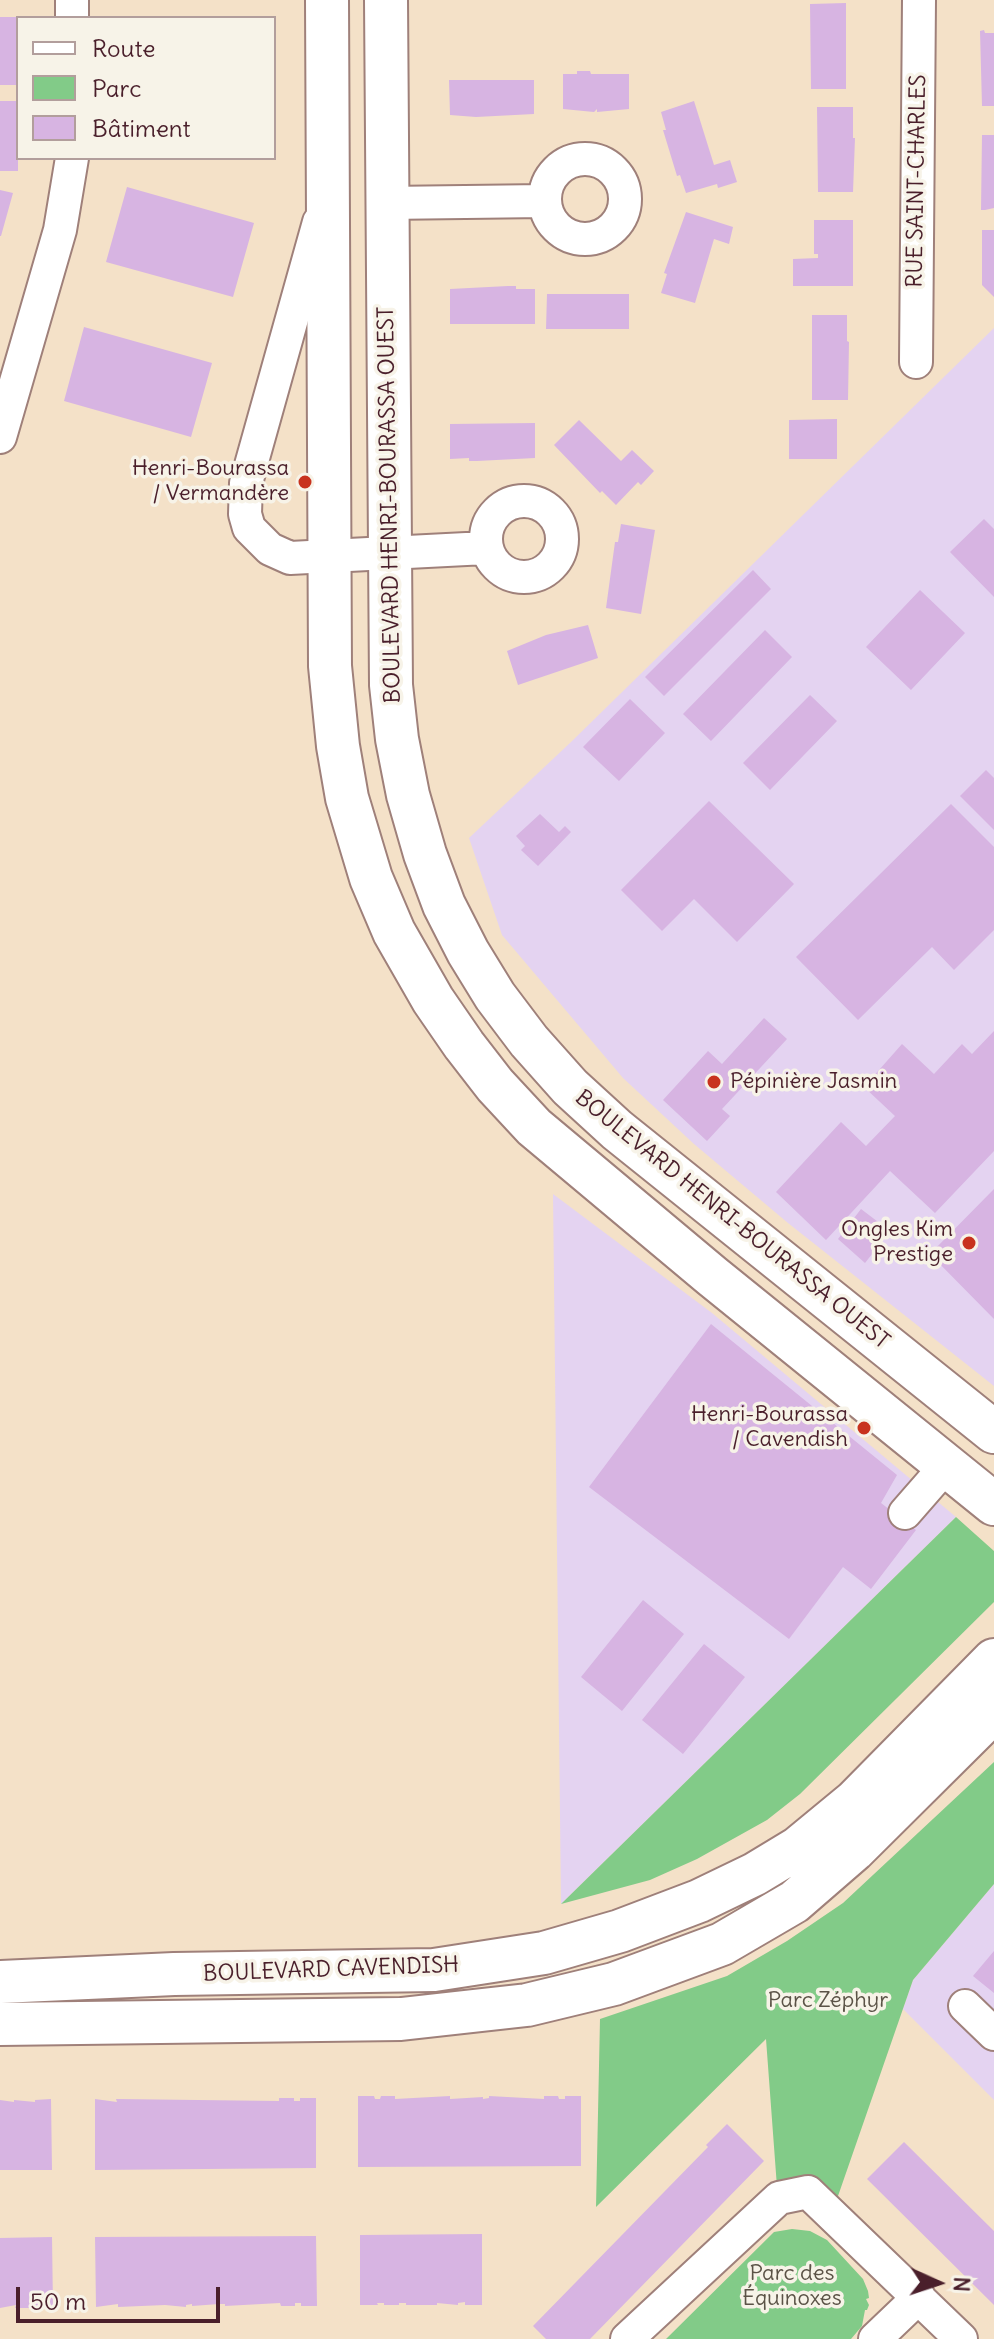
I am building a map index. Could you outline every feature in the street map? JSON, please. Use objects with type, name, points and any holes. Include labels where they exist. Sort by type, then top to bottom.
[{"type":"main road","points":[[327,0],[330,666],[347,798],[371,878],[388,920],[447,1022],[495,1085],[534,1127],[712,1276],[994,1504]]},
{"type":"main road","name":"BOULEVARD HENRI-BOURASSA OUEST","points":[[386,0],[391,685],[408,795],[444,905],[495,996],[547,1062],[595,1111],[994,1432]]},
{"type":"main road","name":"BOULEVARD CAVENDISH","points":[[0,1982],[174,1974],[434,1970],[544,1953],[620,1931],[699,1901],[755,1874],[798,1848],[855,1801],[994,1660]]},
{"type":"main road","points":[[0,2024],[401,2019],[527,2005],[614,1984],[722,1944],[794,1902],[854,1850],[994,1711]]},
{"type":"street","name":"RUE SAINT-CHARLES","points":[[916,362],[919,0]]},
{"type":"street","points":[[0,437],[60,230],[72,160]]},
{"type":"street","points":[[328,188],[246,483],[244,500],[249,528],[270,549],[290,558],[486,548]]},
{"type":"street","points":[[386,203],[544,201]]},
{"type":"street","points":[[902,1505],[941,1461]]},
{"type":"street","points":[[965,2006],[994,2034]]},
{"type":"street","points":[[627,2339],[779,2198],[796,2192],[808,2192],[961,2339]]},
{"type":"street","points":[[875,2339],[919,2297]]},
{"type":"shaded area","name":"Pépinière Jasmin","points":[[994,328],[994,1386],[788,1223],[694,1144],[623,1078],[502,935],[469,838]]},
{"type":"shaded area","points":[[553,1194],[712,1313],[956,1517],[561,1904]]},
{"type":"shaded area","points":[[994,1884],[994,2100],[903,2009],[913,1980]]},
{"type":"green space","points":[[956,1517],[994,1551],[994,1602],[800,1794],[767,1820],[697,1859],[650,1880],[561,1904]]},
{"type":"green space","name":"Parc Zéphyr","points":[[994,1762],[994,1884],[913,1980],[838,2196],[777,2187],[766,2039],[596,2207],[600,2019],[727,1976],[787,1941],[843,1903]]},
{"type":"green space","name":"Parc des Équinoxes","points":[[792,2229],[810,2231],[827,2240],[863,2279],[869,2305],[862,2326],[851,2339],[666,2339],[774,2232]]},
{"type":"building","points":[[846,3],[846,89],[811,89],[810,4]]},
{"type":"building","points":[[0,17],[16,17],[16,85],[0,85]]},
{"type":"building","points":[[984,30],[985,33],[994,33],[994,106],[982,106],[980,31]]},
{"type":"building","points":[[577,71],[629,74],[629,109],[597,112],[597,109],[594,112],[563,109],[563,74],[577,74]]},
{"type":"building","points":[[449,80],[534,80],[534,114],[450,115]]},
{"type":"building","points":[[0,101],[16,101],[18,171],[0,171]]},
{"type":"building","points":[[694,101],[714,165],[730,160],[737,182],[686,193],[680,175],[677,176],[663,130],[666,130],[661,112]]},
{"type":"building","points":[[817,107],[853,107],[853,192],[818,192]]},
{"type":"building","points":[[982,135],[994,135],[994,208],[985,210],[981,210]]},
{"type":"building","points":[[127,187],[254,223],[233,297],[106,262]]},
{"type":"building","points":[[0,190],[13,193],[1,236],[0,236]]},
{"type":"building","points":[[686,212],[733,227],[729,244],[714,239],[695,303],[661,293],[667,274],[664,273]]},
{"type":"building","points":[[814,220],[853,220],[853,286],[793,286],[793,259],[818,258],[818,254],[814,254]]},
{"type":"building","points":[[982,230],[994,230],[994,297],[982,285]]},
{"type":"building","points":[[516,286],[516,289],[535,289],[535,324],[450,324],[450,289]]},
{"type":"building","points":[[547,294],[629,294],[629,329],[546,329]]},
{"type":"building","points":[[812,315],[847,315],[848,400],[812,400]]},
{"type":"building","points":[[84,327],[212,363],[191,437],[64,401]]},
{"type":"building","points":[[837,419],[837,459],[789,459],[789,420]]},
{"type":"building","points":[[579,420],[621,461],[632,450],[654,471],[641,485],[638,482],[616,505],[602,491],[600,493],[554,445]]},
{"type":"building","points":[[535,423],[535,458],[450,459],[450,424]]},
{"type":"building","points":[[984,519],[994,529],[994,597],[950,552]]},
{"type":"building","points":[[621,524],[655,530],[641,614],[606,608],[615,542],[618,542]]},
{"type":"building","points":[[753,570],[771,589],[664,696],[645,677]]},
{"type":"building","points":[[920,590],[965,633],[911,690],[866,647]]},
{"type":"building","points":[[588,625],[598,658],[518,685],[507,651],[546,635]]},
{"type":"building","points":[[765,630],[792,657],[711,741],[683,714]]},
{"type":"building","points":[[810,695],[837,721],[770,790],[743,763]]},
{"type":"building","points":[[630,699],[665,733],[619,781],[583,747]]},
{"type":"building","points":[[986,770],[994,778],[994,830],[960,796]]},
{"type":"building","points":[[709,801],[794,884],[737,942],[694,899],[662,931],[621,890]]},
{"type":"building","points":[[951,804],[994,847],[994,930],[954,970],[932,947],[858,1020],[796,957]]},
{"type":"building","points":[[540,814],[559,832],[565,826],[571,832],[538,866],[521,850],[525,846],[516,836]]},
{"type":"building","name":"Pépinière Jasmin","points":[[764,1018],[787,1039],[722,1109],[730,1116],[707,1141],[663,1100],[708,1051],[722,1064]]},
{"type":"building","points":[[994,1031],[994,1151],[935,1213],[890,1171],[826,1240],[776,1192],[841,1122],[866,1146],[895,1116],[864,1087],[902,1044],[934,1074],[962,1044],[972,1054]]},
{"type":"building","points":[[994,1189],[994,1319],[930,1254]]},
{"type":"building","points":[[861,1209],[890,1231],[865,1263],[838,1239]]},
{"type":"building","points":[[711,1324],[897,1475],[881,1503],[916,1530],[871,1589],[843,1567],[789,1639],[589,1487]]},
{"type":"building","points":[[643,1600],[684,1634],[622,1711],[581,1677]]},
{"type":"building","points":[[704,1644],[745,1677],[683,1754],[642,1720]]},
{"type":"building","points":[[994,1951],[994,1993],[973,1976]]},
{"type":"building","points":[[358,2096],[374,2096],[375,2099],[381,2096],[395,2096],[395,2099],[450,2096],[450,2099],[483,2099],[489,2096],[544,2099],[544,2096],[558,2096],[565,2099],[565,2096],[581,2096],[581,2166],[358,2167]]},
{"type":"building","points":[[279,2098],[300,2101],[300,2098],[316,2098],[316,2168],[95,2170],[95,2099],[117,2102],[116,2099],[279,2101]]},
{"type":"building","points":[[51,2099],[52,2170],[0,2170],[0,2100],[35,2102]]},
{"type":"building","points":[[727,2124],[764,2161],[590,2339],[546,2339],[533,2326]]},
{"type":"building","points":[[904,2142],[994,2231],[994,2305],[867,2179]]},
{"type":"building","points":[[482,2234],[482,2305],[465,2305],[465,2302],[458,2305],[360,2305],[360,2235]]},
{"type":"building","points":[[316,2236],[317,2306],[295,2303],[295,2306],[281,2306],[280,2303],[192,2304],[186,2307],[118,2307],[118,2304],[96,2307],[95,2237]]},
{"type":"building","points":[[52,2237],[53,2308],[15,2308],[16,2305],[0,2308],[0,2238]]},
{"type":"place","name":"Henri-Bourassa / Vermandère","points":[[305,482]]},
{"type":"place","name":"Pépinière Jasmin","points":[[714,1082]]},
{"type":"place","name":"Ongles Kim Prestige","points":[[969,1243]]},
{"type":"place","name":"Henri-Bourassa / Cavendish","points":[[864,1428]]}]
